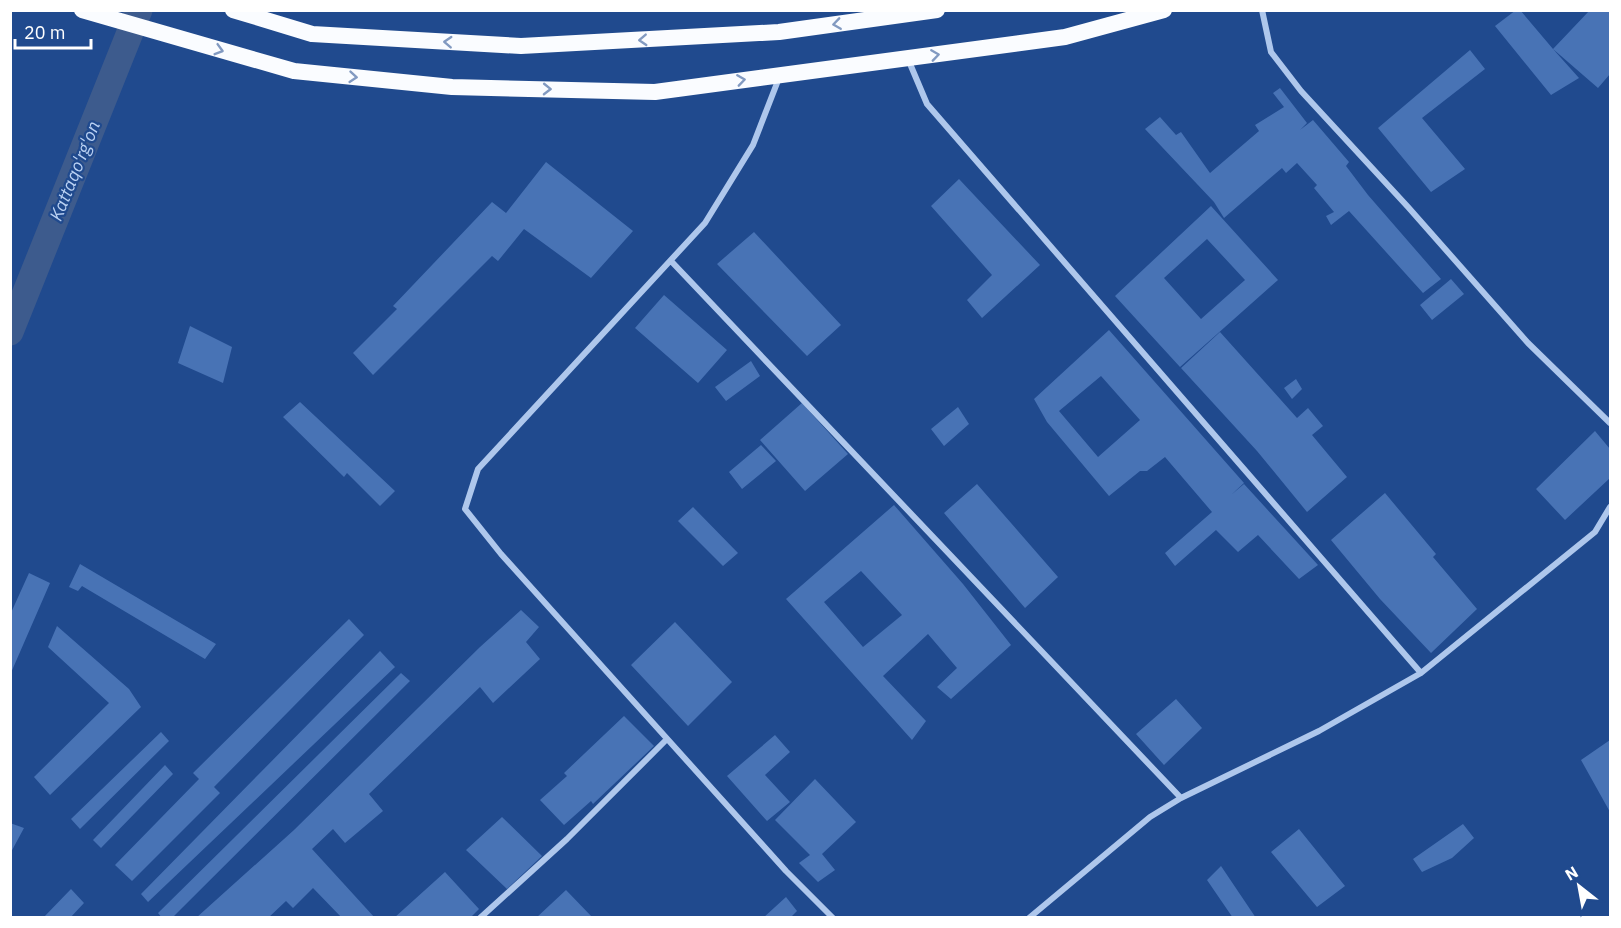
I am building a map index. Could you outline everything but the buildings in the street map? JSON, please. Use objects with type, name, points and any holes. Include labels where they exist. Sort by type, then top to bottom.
[{"type":"highway","points":[[82,10],[294,71],[452,87],[655,92],[1065,37],[1164,10]]},
{"type":"highway","points":[[233,10],[312,34],[521,46],[779,32],[937,10]]},
{"type":"street","points":[[1262,10],[1270,52],[1301,91],[1408,207],[1528,343],[1611,423]]},
{"type":"street","points":[[908,58],[927,104],[1421,673]]},
{"type":"street","points":[[780,75],[753,145],[705,223],[478,469],[465,509],[501,554],[667,739],[786,871],[833,918]]},
{"type":"street","points":[[671,261],[1181,798]]},
{"type":"street","points":[[1029,918],[1150,817],[1181,798],[1319,731],[1421,673],[1595,532],[1611,507]]},
{"type":"street","points":[[480,918],[567,839],[667,739]]},
{"type":"waterway","name":"Kattaqo'rg'on","points":[[10,332],[139,10]]}]
